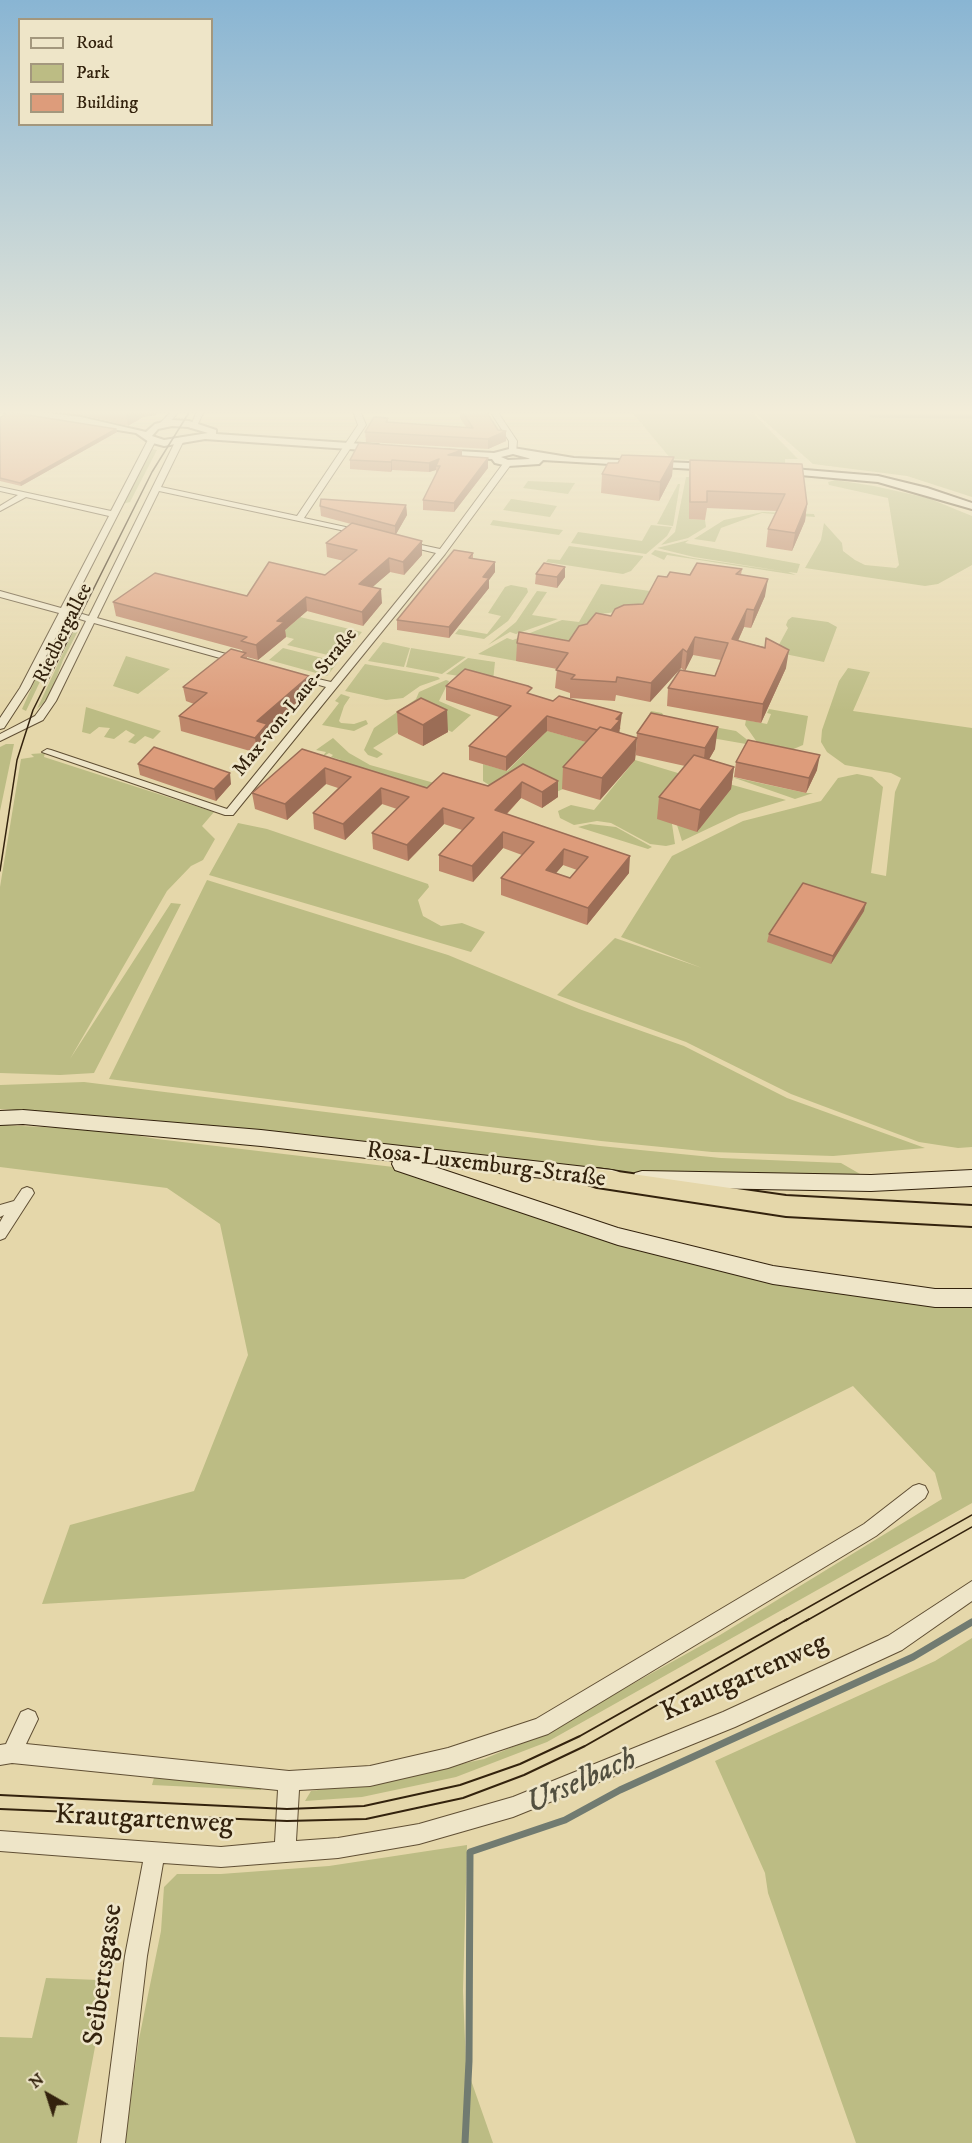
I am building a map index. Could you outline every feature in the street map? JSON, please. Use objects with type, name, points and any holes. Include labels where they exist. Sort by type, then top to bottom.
[{"type":"highway","name":"Rosa-Luxemburg-Straße","points":[[597,1178],[786,1206],[972,1216]]},
{"type":"main road","name":"Rosa-Luxemburg-Straße","points":[[0,1118],[23,1117],[239,1136],[597,1178]]},
{"type":"main road","points":[[365,1152],[618,1236],[773,1275],[935,1298],[972,1298]]},
{"type":"main road","points":[[597,1178],[871,1183],[972,1178]]},
{"type":"street","points":[[103,511],[113,513]]},
{"type":"street","name":"Riedbergallee","points":[[0,738],[28,725],[44,712],[145,511]]},
{"type":"street","points":[[262,511],[376,536]]},
{"type":"street","points":[[299,519],[304,511]]},
{"type":"street","name":"Max-von-Laue-Straße","points":[[47,752],[229,813],[442,552],[472,511]]},
{"type":"street","name":"Riedbergallee","points":[[2,723],[21,694],[113,513]]},
{"type":"street","points":[[398,541],[442,552]]},
{"type":"street","points":[[0,594],[250,663]]},
{"type":"street","points":[[282,672],[333,686]]},
{"type":"street","name":"Riedbergallee","points":[[21,694],[18,712],[26,715],[44,712]]},
{"type":"street","points":[[0,1234],[27,1193]]},
{"type":"street","points":[[0,1211],[17,1206]]},
{"type":"street","name":"Krautgartenweg","points":[[28,1719],[6,1754],[289,1781],[370,1776],[448,1758],[541,1727],[870,1530],[919,1492]]},
{"type":"street","name":"Krautgartenweg","points":[[0,1841],[221,1857],[338,1848],[419,1834],[513,1807],[728,1720],[895,1643],[972,1590]]},
{"type":"street","points":[[285,1853],[289,1781]]},
{"type":"street","name":"Seibertsgasse","points":[[113,2143],[136,1956],[155,1852]]},
{"type":"green space","points":[[510,511],[554,511],[550,517]]},
{"type":"green space","points":[[664,511],[675,511],[673,526],[657,524]]},
{"type":"green space","points":[[679,511],[689,511],[689,519],[705,520],[706,527],[688,538],[661,545],[675,532]]},
{"type":"green space","points":[[890,511],[960,511],[972,516],[972,565],[938,584],[925,586],[805,568],[821,540],[824,523],[842,543],[843,551],[855,560],[865,565],[896,568],[899,565]]},
{"type":"green space","points":[[763,512],[814,514],[815,517],[762,513],[721,528],[715,542],[694,539],[724,520]]},
{"type":"green space","points":[[493,520],[563,530],[559,535],[490,525]]},
{"type":"green space","points":[[651,525],[672,527],[667,536],[646,554],[571,543],[578,532],[642,541]]},
{"type":"green space","points":[[689,540],[685,543],[800,564],[797,573],[788,572],[796,575],[667,555],[664,560],[651,554],[655,550],[693,558],[787,572],[694,557],[657,548]]},
{"type":"green space","points":[[569,546],[643,557],[631,571],[623,574],[546,562],[548,559],[560,560]]},
{"type":"green space","points":[[601,584],[650,591],[641,609],[600,614],[578,644],[522,662],[478,654],[507,638],[513,640],[562,620],[579,622]]},
{"type":"green space","points":[[511,585],[527,588],[528,592],[508,621],[484,639],[455,634],[459,629],[487,634],[501,616],[488,613],[505,587]]},
{"type":"green space","points":[[537,591],[547,592],[532,615],[558,619],[516,634],[510,632],[488,645],[516,622]]},
{"type":"green space","points":[[300,617],[362,632],[340,658],[287,645],[294,639],[279,635]]},
{"type":"green space","points":[[792,617],[828,622],[837,627],[824,662],[775,652],[788,628],[786,625],[788,620]]},
{"type":"green space","points":[[68,623],[26,711],[22,709],[58,629]]},
{"type":"green space","points":[[77,623],[79,629],[63,660],[49,698],[37,709]]},
{"type":"green space","points":[[383,642],[410,648],[404,667],[368,661]]},
{"type":"green space","points":[[283,648],[338,662],[327,676],[269,660]]},
{"type":"green space","points":[[411,648],[466,657],[442,674],[406,667]]},
{"type":"green space","points":[[126,656],[170,669],[138,694],[113,686]]},
{"type":"green space","points":[[468,658],[495,662],[493,681],[446,674]]},
{"type":"green space","points":[[365,664],[440,679],[420,686],[403,698],[386,700],[345,691]]},
{"type":"green space","points":[[848,668],[870,672],[853,711],[972,728],[972,1147],[958,1148],[919,1142],[791,1094],[686,1042],[557,995],[615,938],[702,968],[621,937],[672,856],[743,821],[821,801],[838,778],[857,774],[872,777],[883,787],[871,873],[886,876],[895,792],[901,778],[891,773],[845,765],[827,752],[821,742],[822,730],[839,681]]},
{"type":"green space","points":[[446,680],[449,681],[439,701],[471,715],[452,732],[421,718],[373,748],[383,754],[377,758],[368,755],[364,750],[374,728],[416,699],[419,692]]},
{"type":"green space","points":[[341,694],[350,697],[339,721],[354,724],[366,720],[368,724],[354,731],[322,725],[339,703],[335,701]]},
{"type":"green space","points":[[86,707],[161,731],[153,739],[145,736],[135,744],[128,742],[135,735],[126,730],[114,739],[104,737],[110,728],[99,727],[90,734],[82,732]]},
{"type":"green space","points":[[769,709],[808,716],[803,745],[789,751],[759,745],[745,725],[746,720],[767,724],[771,714],[767,713]]},
{"type":"green space","points":[[651,711],[662,713],[665,718],[736,731],[750,742],[746,744],[643,726]]},
{"type":"green space","points":[[544,730],[601,746],[563,789],[552,794],[498,791],[483,781],[483,764],[507,771],[545,733]]},
{"type":"green space","points":[[333,738],[349,753],[370,765],[445,786],[428,804],[339,762],[341,760],[331,757],[333,755],[329,753],[322,757],[326,752],[316,750]]},
{"type":"green space","points":[[14,744],[0,811],[0,747]]},
{"type":"green space","points":[[45,753],[44,757],[214,812],[202,826],[215,839],[203,860],[191,866],[167,891],[70,1059],[171,903],[181,904],[94,1073],[60,1075],[0,1073],[0,887],[21,759],[34,757],[31,754]]},
{"type":"green space","points":[[635,760],[691,777],[672,824],[675,844],[666,846],[650,844],[611,823],[597,821],[574,825],[560,818],[558,811],[571,805],[594,810]]},
{"type":"green space","points":[[732,777],[806,793],[813,793],[795,799]]},
{"type":"green space","points":[[722,782],[786,800],[739,814],[682,841],[677,825],[698,831]]},
{"type":"green space","points":[[238,823],[267,829],[428,884],[429,887],[418,900],[423,916],[441,926],[462,923],[485,932],[471,952],[209,875]]},
{"type":"green space","points":[[590,824],[616,827],[652,847],[648,849],[578,827]]},
{"type":"green space","points":[[207,880],[448,955],[579,1009],[684,1046],[787,1098],[925,1148],[833,1156],[712,1152],[601,1141],[109,1079]]},
{"type":"green space","points":[[84,1082],[600,1146],[721,1158],[841,1163],[867,1178],[597,1178],[263,1132],[143,1119],[0,1109],[0,1085]]},
{"type":"green space","points":[[0,1125],[105,1130],[157,1139],[402,1168],[618,1236],[972,1305],[972,1503],[547,1742],[456,1777],[362,1797],[305,1801],[311,1791],[376,1782],[484,1759],[543,1734],[720,1635],[942,1499],[935,1473],[853,1386],[464,1579],[42,1604],[70,1525],[194,1491],[248,1355],[220,1224],[167,1188],[0,1167]]},
{"type":"green space","points":[[972,1638],[972,2143],[856,2143],[768,1893],[765,1873],[715,1761],[935,1661]]},
{"type":"green space","points":[[155,1774],[262,1787],[258,1790],[152,1785]]},
{"type":"green space","points":[[467,1845],[463,1991],[466,2066],[493,2143],[125,2143],[139,2039],[161,1931],[164,1887],[177,1874],[221,1874],[329,1866]]},
{"type":"green space","points":[[100,1974],[107,1983],[77,2143],[0,2143],[0,2037],[32,2038],[46,1978],[99,1980]]},
{"type":"building","points":[[339,511],[403,511],[395,526]]},
{"type":"building","points":[[777,511],[804,511],[795,533],[768,529]]},
{"type":"building","points":[[352,523],[422,541],[403,562],[389,558],[359,584],[381,589],[362,612],[306,597],[277,621],[284,622],[256,645],[241,641],[247,637],[113,602],[155,573],[247,596],[269,562],[325,575],[357,550],[326,543]]},
{"type":"building","points":[[454,550],[473,553],[469,558],[495,562],[483,577],[489,578],[449,627],[397,620]]},
{"type":"building","points":[[544,563],[565,567],[557,577],[536,574]]},
{"type":"building","points":[[697,563],[742,569],[736,574],[768,579],[754,610],[747,609],[732,639],[765,648],[766,638],[789,650],[763,704],[668,688],[680,670],[715,676],[728,643],[695,637],[687,652],[683,649],[651,683],[617,677],[616,682],[571,679],[575,675],[556,670],[568,653],[517,643],[519,632],[569,641],[579,626],[587,624],[596,613],[611,616],[615,609],[624,605],[643,604],[658,576],[667,577],[670,572],[690,575]]},
{"type":"building","points":[[231,649],[246,653],[241,657],[309,676],[257,721],[267,724],[255,738],[179,716],[207,693],[183,687]]},
{"type":"building","points":[[465,669],[528,686],[532,688],[527,693],[553,701],[559,696],[622,713],[616,719],[620,720],[611,730],[600,727],[597,730],[547,716],[506,757],[469,746],[511,706],[446,686]]},
{"type":"building","points":[[421,698],[447,710],[423,725],[397,712]]},
{"type":"building","points":[[651,713],[718,727],[705,748],[637,733]]},
{"type":"building","points":[[600,727],[637,738],[602,778],[563,767]]},
{"type":"building","points":[[748,740],[820,755],[809,778],[736,762]]},
{"type":"building","points":[[154,747],[230,773],[214,789],[138,764]]},
{"type":"building","points":[[302,749],[427,788],[443,773],[488,786],[523,764],[558,781],[542,792],[522,782],[495,810],[630,856],[588,908],[501,878],[534,842],[503,832],[472,866],[439,855],[474,818],[443,808],[407,845],[372,833],[409,797],[381,788],[343,824],[313,813],[351,777],[325,768],[285,804],[252,793]],"holes":[[[564,849],[588,857],[570,878],[546,870]]]},
{"type":"building","points":[[694,755],[734,767],[700,810],[659,797]]},
{"type":"building","points":[[803,883],[866,903],[833,956],[769,934]]},
{"type":"waterway","name":"Urselbach","points":[[465,2143],[469,2061],[470,1852],[565,1820],[620,1790],[913,1657],[972,1622]]},
{"type":"tram line","points":[[0,871],[17,760],[33,710],[132,511]]},
{"type":"tram line","points":[[784,1621],[972,1515]]},
{"type":"tram line","points":[[806,1621],[972,1527]]},
{"type":"tram line","points":[[0,1795],[287,1809],[364,1806],[460,1785],[520,1764],[580,1736],[787,1619]]},
{"type":"tram line","points":[[0,1809],[287,1821],[366,1819],[463,1798],[524,1775],[585,1746],[809,1619]]}]
